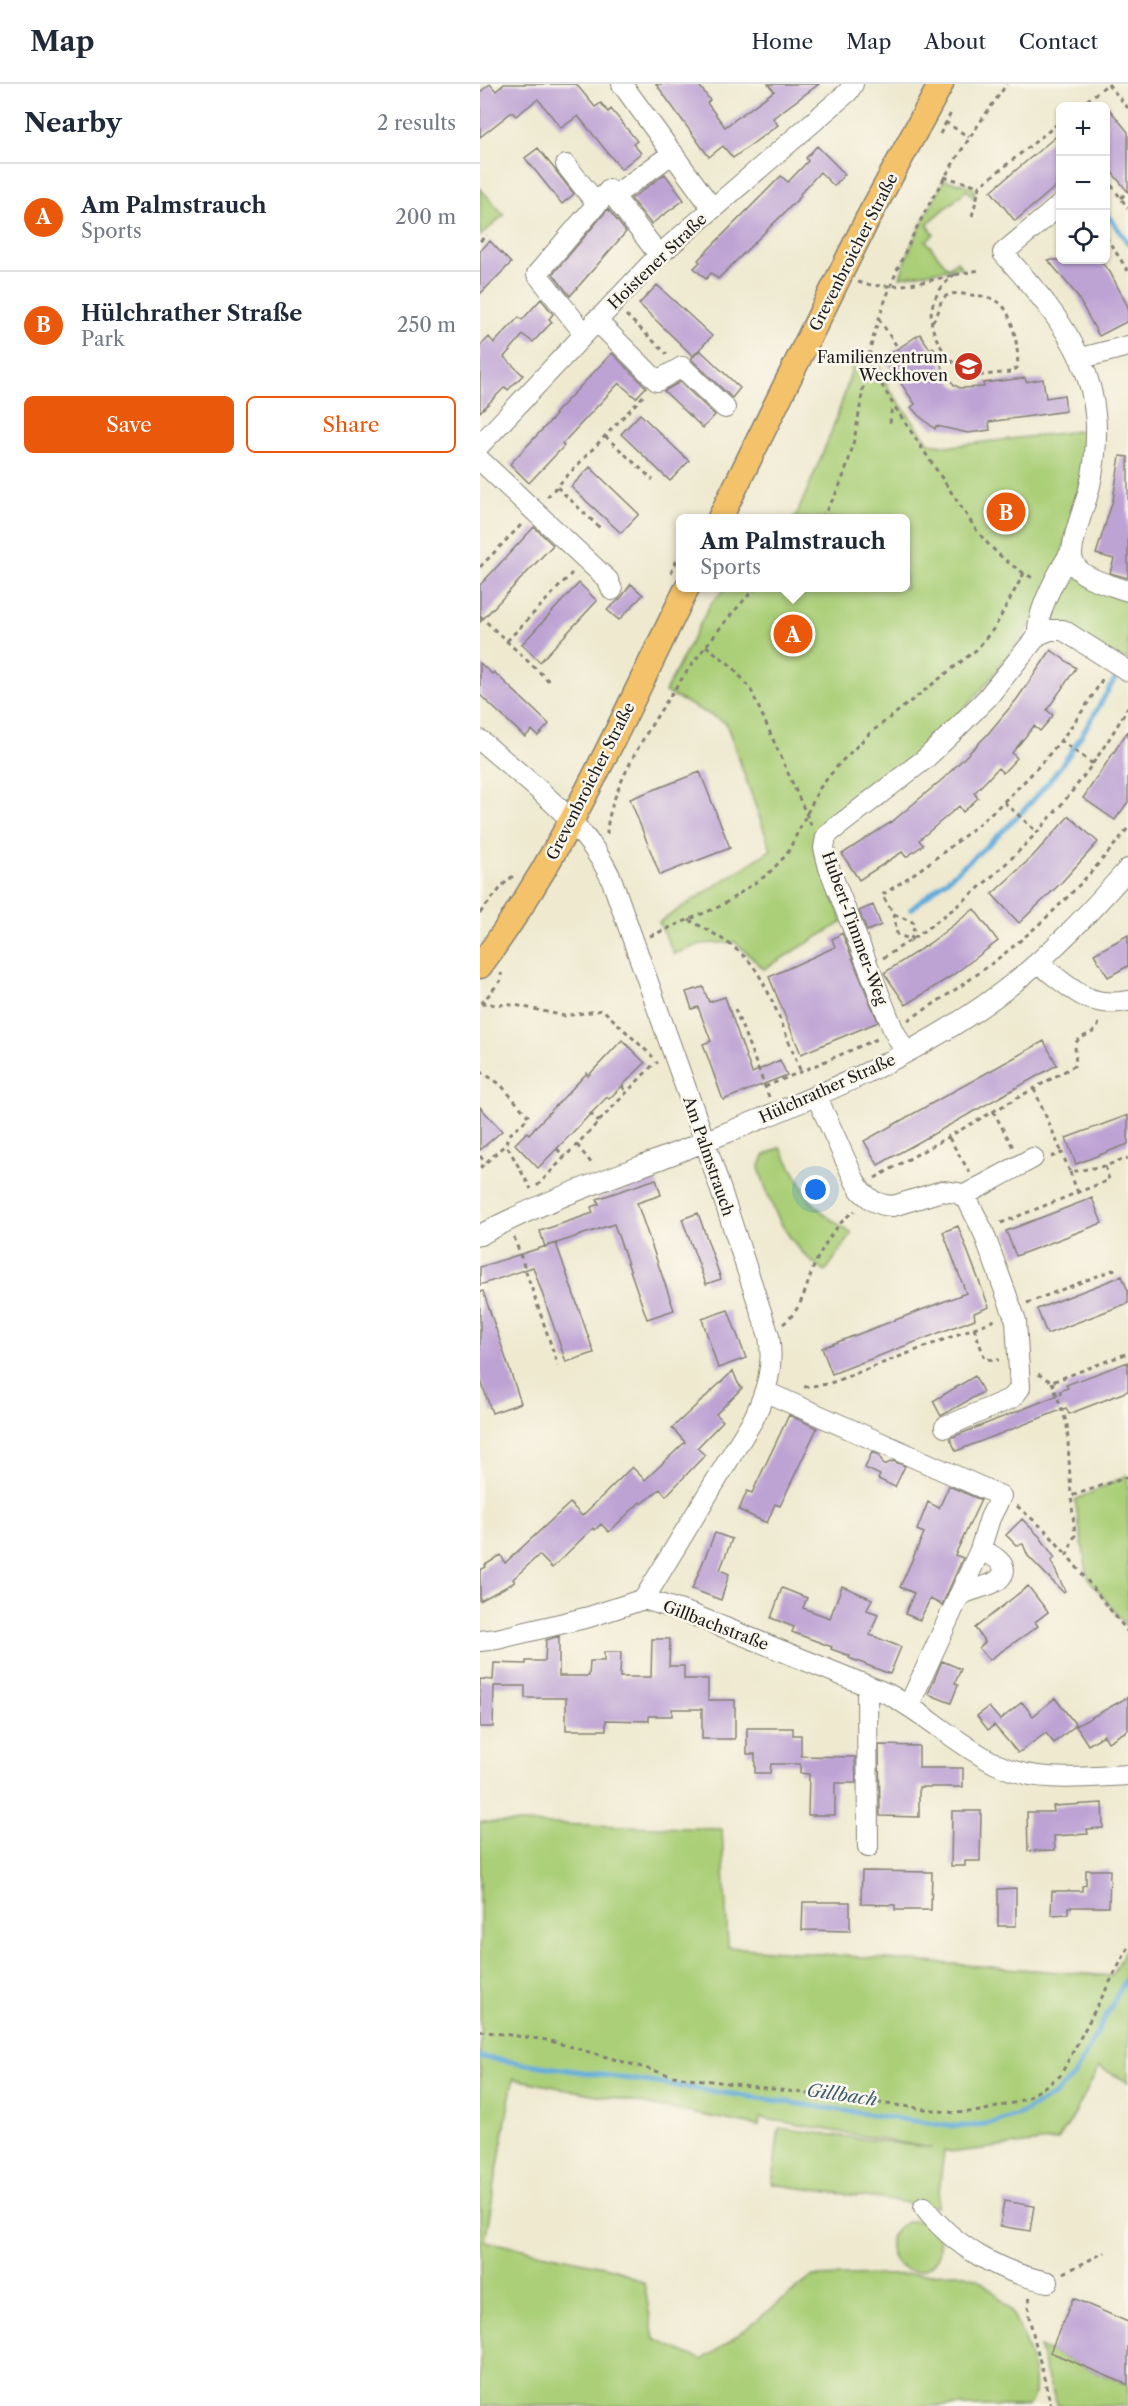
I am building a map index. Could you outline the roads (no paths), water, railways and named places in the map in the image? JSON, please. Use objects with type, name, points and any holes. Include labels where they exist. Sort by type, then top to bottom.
[{"type":"main road","name":"Grevenbroicher Straße","points":[[722,514],[867,220],[941,84]]},
{"type":"main road","name":"Grevenbroicher Straße","points":[[480,966],[537,883],[573,821],[685,592]]},
{"type":"street","points":[[622,84],[712,208]]},
{"type":"street","name":"Hoistener Straße","points":[[480,445],[659,255],[850,88]]},
{"type":"street","points":[[622,190],[672,153]]},
{"type":"street","points":[[566,165],[597,204]]},
{"type":"street","points":[[659,255],[609,190],[537,274],[590,327],[657,381],[682,367],[725,408]]},
{"type":"street","points":[[1056,208],[1003,253],[1056,315],[1082,358],[1093,405],[1096,450],[1089,490],[1072,550],[1037,622],[1038,635],[1050,630],[1063,630],[1120,666]]},
{"type":"street","points":[[1082,358],[1128,346]]},
{"type":"street","points":[[480,460],[608,580],[612,590]]},
{"type":"street","points":[[1072,550],[1073,561],[1083,573],[1128,591]]},
{"type":"street","name":"Hubert-Timmer-Weg","points":[[905,1052],[893,1029],[829,868],[824,842],[840,823],[895,783],[952,733],[987,698],[1038,635]]},
{"type":"street","name":"Am Palmstrauch","points":[[480,740],[573,821],[599,854],[611,878],[635,942],[665,1059],[705,1142],[768,1332],[772,1359],[766,1392],[754,1418],[644,1599]]},
{"type":"street","name":"Hülchrather Straße","points":[[480,1235],[509,1221],[536,1199],[604,1180],[705,1142],[816,1095],[905,1052],[970,1014],[1038,963],[1079,923],[1128,869]]},
{"type":"street","points":[[1038,963],[1084,997],[1102,1003],[1128,1001]]},
{"type":"street","points":[[816,1095],[867,1196],[893,1206],[942,1191],[970,1192],[1028,1161]]},
{"type":"street","points":[[945,1427],[1012,1398],[1020,1388],[1016,1321],[973,1207],[970,1192]]},
{"type":"street","points":[[766,1392],[1001,1496],[990,1518],[980,1550],[909,1705]]},
{"type":"street","points":[[958,1597],[971,1589],[996,1581],[1001,1576],[1003,1564],[996,1557],[980,1550]]},
{"type":"street","name":"Gillbachstraße","points":[[480,1641],[589,1617],[644,1599],[691,1614],[909,1705],[984,1757],[1021,1773],[1063,1778],[1128,1775]]},
{"type":"street","points":[[867,1686],[868,1847]]},
{"type":"street","points":[[924,2207],[934,2220],[950,2234],[995,2265],[1048,2282]]},
{"type":"waterway","points":[[1110,218],[1128,243]]},
{"type":"waterway","points":[[911,909],[990,843],[1027,807],[1076,745],[1118,674]]},
{"type":"waterway","name":"Gillbach","points":[[480,2057],[948,2126],[973,2126],[996,2122],[1022,2113],[1054,2095],[1074,2076],[1128,1975]]},
{"type":"place","name":"Familienzentrum Weckhoven","points":[[969,366]]},
{"type":"place","name":"Hülchrather Straße","points":[[1006,512]]},
{"type":"place","name":"Am Palmstrauch","points":[[793,634]]}]
